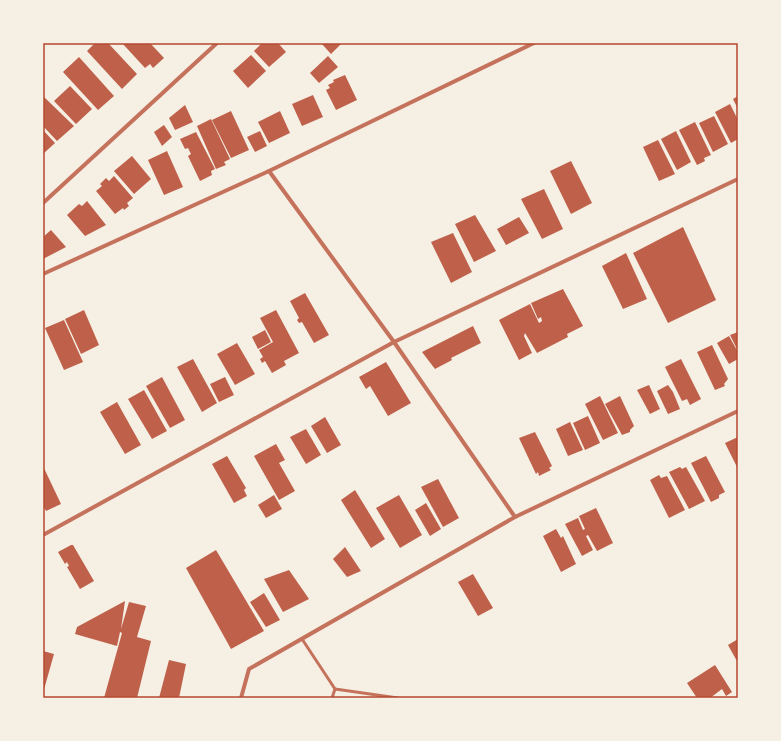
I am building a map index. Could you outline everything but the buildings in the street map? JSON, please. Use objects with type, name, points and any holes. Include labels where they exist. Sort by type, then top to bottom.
[{"type":"street","points":[[43,203],[217,43]]},
{"type":"street","points":[[43,274],[269,171],[534,43]]},
{"type":"street","points":[[269,171],[394,342],[515,517]]},
{"type":"street","points":[[43,535],[394,342],[738,179]]},
{"type":"street","points":[[241,698],[249,669],[515,517],[738,411]]},
{"type":"lane","points":[[302,639],[335,689],[398,698]]},
{"type":"lane","points":[[332,698],[335,689]]}]
